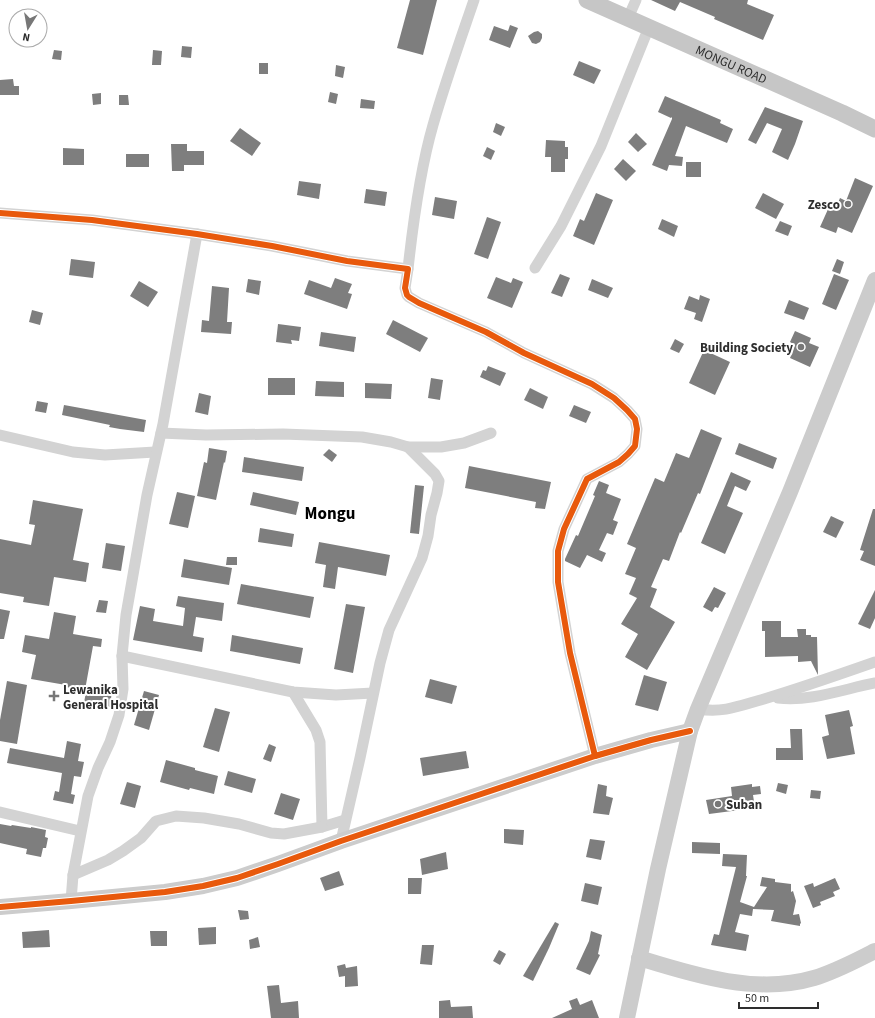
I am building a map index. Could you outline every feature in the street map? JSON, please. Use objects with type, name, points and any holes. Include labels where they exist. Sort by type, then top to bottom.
[{"type":"main road","name":"MONGU ROAD","points":[[587,0],[875,129]]},
{"type":"main road","points":[[627,1018],[690,731],[790,492],[875,280]]},
{"type":"main road","points":[[0,907],[71,902],[165,892],[203,886],[237,878],[341,840],[595,756],[651,740],[690,731]]},
{"type":"main road","points":[[639,958],[705,977],[761,985],[785,984],[814,978],[835,971],[875,951]]},
{"type":"street","points":[[474,0],[432,126],[416,210],[405,288],[409,297],[486,332],[524,353],[592,384],[614,398],[635,419],[635,446],[619,462],[587,479],[564,529],[558,551],[558,582],[570,653],[595,756]]},
{"type":"street","points":[[628,18],[636,0]]},
{"type":"street","points":[[534,268],[561,226],[601,146],[649,27]]},
{"type":"street","points":[[0,213],[92,220],[197,234],[257,243],[347,261],[408,270]]},
{"type":"street","points":[[71,902],[73,875],[80,831],[88,796],[98,768],[110,742],[119,715],[123,689],[122,656],[126,615],[197,234]]},
{"type":"street","points":[[161,433],[206,435],[283,434],[362,436],[408,447],[441,447],[464,443],[491,434]]},
{"type":"street","points":[[0,435],[73,452],[105,455],[156,452]]},
{"type":"street","points":[[341,840],[380,663],[389,630],[422,558],[437,493],[439,481],[436,474],[408,447]]},
{"type":"street","points":[[122,656],[293,692],[336,695],[373,694]]},
{"type":"street","points":[[698,709],[710,711],[724,710],[802,688],[875,662]]},
{"type":"street","points":[[770,697],[784,699],[817,696],[875,683]]},
{"type":"street","points":[[293,692],[316,730],[320,742],[322,827]]},
{"type":"street","points":[[0,812],[80,831]]},
{"type":"street","points":[[73,875],[108,860],[123,851],[141,838],[156,821],[176,816],[204,818],[239,824],[271,833],[284,834],[322,827],[345,820]]},
{"type":"building","points":[[410,0],[437,0],[423,55],[397,48]]},
{"type":"building","points":[[651,0],[748,0],[747,4],[774,15],[763,40],[714,19],[715,17],[680,2],[675,11]]},
{"type":"building","points":[[510,25],[518,28],[510,48],[489,40],[494,26],[508,31]]},
{"type":"building","points":[[538,31],[542,34],[540,42],[536,44],[532,43],[528,36]]},
{"type":"building","points":[[182,46],[192,47],[191,58],[181,57]]},
{"type":"building","points":[[54,50],[62,51],[61,60],[52,59]]},
{"type":"building","points":[[153,50],[162,51],[161,65],[152,65]]},
{"type":"building","points":[[579,61],[601,70],[594,84],[573,75]]},
{"type":"building","points":[[259,63],[268,63],[268,74],[259,74]]},
{"type":"building","points":[[336,65],[345,67],[343,78],[335,76]]},
{"type":"building","points":[[13,79],[14,86],[19,86],[19,95],[0,95],[0,80]]},
{"type":"building","points":[[330,92],[338,94],[336,104],[328,102]]},
{"type":"building","points":[[101,93],[101,104],[93,105],[92,94]]},
{"type":"building","points":[[119,95],[128,95],[129,105],[119,105]]},
{"type":"building","points":[[665,96],[721,120],[720,123],[733,129],[727,143],[686,126],[675,156],[683,157],[682,166],[669,165],[667,171],[652,165],[672,119],[672,117],[671,118],[658,112]]},
{"type":"building","points":[[361,99],[375,101],[374,109],[360,108]]},
{"type":"building","points":[[765,107],[803,121],[788,160],[772,152],[782,129],[767,123],[756,144],[748,140]]},
{"type":"building","points":[[496,123],[505,127],[501,136],[493,132]]},
{"type":"building","points":[[240,128],[261,143],[252,156],[230,141]]},
{"type":"building","points":[[636,133],[647,144],[638,152],[628,142]]},
{"type":"building","points":[[546,140],[565,141],[565,147],[568,147],[568,159],[565,159],[565,172],[551,172],[551,157],[545,157]]},
{"type":"building","points":[[171,144],[187,144],[187,151],[204,151],[204,165],[184,165],[184,171],[172,171]]},
{"type":"building","points":[[487,147],[495,151],[491,160],[483,156]]},
{"type":"building","points":[[63,148],[84,149],[84,165],[63,165]]},
{"type":"building","points":[[126,154],[149,154],[149,167],[126,167]]},
{"type":"building","points":[[623,159],[636,171],[626,181],[614,169]]},
{"type":"building","points":[[686,162],[701,162],[701,177],[686,177]]},
{"type":"building","points":[[855,178],[873,186],[852,233],[838,227],[836,233],[820,227],[829,207],[835,210],[840,198],[846,201]]},
{"type":"building","points":[[299,181],[321,184],[319,199],[297,195]]},
{"type":"building","points":[[366,189],[387,192],[385,206],[364,203]]},
{"type":"building","points":[[596,193],[613,200],[594,245],[573,236],[580,219],[584,221]]},
{"type":"building","points":[[763,193],[784,204],[776,219],[755,208]]},
{"type":"building","points":[[435,197],[457,201],[454,219],[432,215]]},
{"type":"building","points":[[487,217],[501,222],[488,259],[474,254]]},
{"type":"building","points":[[662,219],[678,226],[674,237],[658,229]]},
{"type":"building","points":[[780,221],[792,226],[788,236],[775,231]]},
{"type":"building","points":[[71,259],[95,262],[93,278],[69,275]]},
{"type":"building","points":[[837,259],[844,262],[840,274],[832,271]]},
{"type":"building","points":[[560,274],[570,278],[562,297],[551,293]]},
{"type":"building","points":[[834,274],[849,280],[836,310],[822,304]]},
{"type":"building","points":[[496,277],[511,283],[513,278],[523,282],[512,308],[487,298]]},
{"type":"building","points":[[335,278],[352,284],[348,293],[352,294],[347,309],[304,294],[309,280],[331,288]]},
{"type":"building","points":[[248,279],[261,281],[259,295],[246,292]]},
{"type":"building","points":[[592,279],[613,288],[608,298],[588,290]]},
{"type":"building","points":[[139,281],[158,292],[148,307],[130,296]]},
{"type":"building","points":[[212,286],[229,288],[227,322],[232,322],[231,334],[201,332],[202,320],[209,321]]},
{"type":"building","points":[[700,295],[710,299],[702,322],[694,319],[696,313],[684,309],[689,296],[699,300]]},
{"type":"building","points":[[789,300],[809,308],[804,320],[784,313]]},
{"type":"building","points":[[32,310],[43,313],[40,325],[29,322]]},
{"type":"building","points":[[393,320],[428,338],[420,352],[386,334]]},
{"type":"building","points":[[278,324],[301,327],[299,341],[291,340],[292,344],[276,342]]},
{"type":"building","points":[[795,331],[811,338],[809,343],[819,347],[810,367],[790,358],[795,345],[790,342]]},
{"type":"building","points":[[321,332],[356,337],[354,352],[319,346]]},
{"type":"building","points":[[675,339],[684,344],[679,353],[670,349]]},
{"type":"building","points":[[704,350],[730,362],[715,395],[689,383]]},
{"type":"building","points":[[488,366],[506,373],[500,386],[480,377],[483,370],[486,371]]},
{"type":"building","points":[[268,378],[295,378],[295,395],[268,395]]},
{"type":"building","points":[[431,378],[443,380],[440,400],[428,398]]},
{"type":"building","points":[[316,381],[344,382],[344,397],[315,396]]},
{"type":"building","points":[[365,383],[392,384],[391,399],[365,398]]},
{"type":"building","points":[[530,388],[548,397],[543,409],[524,400]]},
{"type":"building","points":[[199,393],[211,396],[208,415],[195,412]]},
{"type":"building","points":[[37,401],[48,403],[46,413],[35,411]]},
{"type":"building","points":[[64,405],[146,420],[144,432],[109,427],[110,425],[62,415]]},
{"type":"building","points":[[574,405],[591,412],[586,423],[569,416]]},
{"type":"building","points":[[701,429],[722,438],[700,494],[698,493],[681,533],[680,532],[669,561],[663,559],[651,587],[657,589],[650,607],[675,622],[647,670],[625,657],[638,634],[621,624],[637,598],[629,594],[636,578],[625,574],[636,548],[627,544],[655,478],[664,482],[676,453],[689,458]]},
{"type":"building","points":[[739,443],[777,458],[773,469],[735,454]]},
{"type":"building","points":[[209,448],[227,451],[216,500],[197,496],[204,462],[207,463]]},
{"type":"building","points":[[329,449],[337,455],[332,462],[323,455]]},
{"type":"building","points":[[244,457],[304,467],[302,481],[242,472]]},
{"type":"building","points":[[469,466],[551,482],[545,509],[535,508],[536,502],[465,488]]},
{"type":"building","points":[[731,472],[751,481],[746,491],[735,486],[727,506],[743,513],[725,554],[701,543]]},
{"type":"building","points":[[599,481],[609,485],[606,493],[621,499],[613,520],[618,522],[613,535],[607,533],[599,550],[606,553],[602,562],[587,555],[580,568],[565,561],[565,559],[576,535],[578,536],[595,496],[593,495]]},
{"type":"building","points":[[415,485],[424,486],[419,534],[410,533]]},
{"type":"building","points":[[177,492],[195,496],[188,528],[169,524]]},
{"type":"building","points":[[253,492],[299,502],[296,515],[250,505]]},
{"type":"building","points":[[33,500],[83,509],[73,560],[89,563],[86,582],[54,577],[49,606],[23,602],[24,597],[0,593],[0,539],[31,545],[35,525],[29,524]]},
{"type":"building","points":[[873,509],[875,509],[875,566],[860,560],[864,551],[860,550]]},
{"type":"building","points":[[831,516],[844,522],[836,538],[823,532]]},
{"type":"building","points":[[260,528],[294,534],[292,547],[258,542]]},
{"type":"building","points":[[319,542],[390,555],[386,576],[338,567],[335,589],[323,587],[326,565],[315,563]]},
{"type":"building","points":[[106,543],[125,546],[121,571],[102,568]]},
{"type":"building","points":[[227,557],[237,557],[237,565],[226,565]]},
{"type":"building","points":[[184,559],[232,568],[229,585],[181,577]]},
{"type":"building","points":[[241,584],[314,597],[310,618],[237,604]]},
{"type":"building","points":[[714,587],[726,593],[718,608],[715,607],[712,612],[703,607]]},
{"type":"building","points":[[875,590],[875,618],[870,629],[858,624]]},
{"type":"building","points":[[178,596],[224,603],[222,621],[196,617],[193,636],[204,638],[202,652],[133,640],[140,606],[155,609],[153,621],[183,626],[185,608],[176,606]]},
{"type":"building","points":[[99,600],[108,601],[106,613],[96,612]]},
{"type":"building","points":[[346,604],[365,607],[353,673],[334,669]]},
{"type":"building","points":[[0,609],[10,611],[4,639],[0,639]]},
{"type":"building","points":[[54,612],[76,616],[73,634],[102,639],[101,647],[93,646],[85,690],[31,679],[36,655],[22,652],[25,635],[49,639]]},
{"type":"building","points":[[762,621],[781,621],[781,637],[798,637],[797,629],[806,629],[806,635],[817,637],[818,675],[811,661],[798,662],[798,656],[765,657],[765,631],[762,631]]},
{"type":"building","points":[[232,635],[303,648],[300,664],[230,651]]},
{"type":"building","points":[[644,675],[667,682],[658,711],[635,705]]},
{"type":"building","points":[[430,679],[457,686],[452,704],[425,697]]},
{"type":"building","points":[[7,681],[27,685],[17,744],[0,741],[0,720]]},
{"type":"building","points":[[87,686],[112,690],[110,707],[84,703]]},
{"type":"building","points":[[144,691],[159,695],[149,730],[134,725]]},
{"type":"building","points":[[215,708],[230,712],[219,752],[203,747]]},
{"type":"building","points":[[849,710],[853,726],[850,727],[855,754],[827,759],[822,737],[829,735],[825,715]]},
{"type":"building","points":[[790,729],[802,729],[803,760],[776,760],[776,748],[791,748]]},
{"type":"building","points":[[67,741],[81,744],[78,761],[84,762],[81,777],[74,776],[71,794],[75,795],[73,804],[53,800],[55,791],[59,792],[62,773],[7,763],[10,748],[64,758]]},
{"type":"building","points":[[269,744],[276,747],[271,762],[263,759]]},
{"type":"building","points":[[466,751],[469,768],[423,776],[420,758]]},
{"type":"building","points":[[166,760],[218,776],[214,794],[190,788],[189,790],[160,782]]},
{"type":"building","points":[[228,771],[256,779],[252,793],[224,785]]},
{"type":"building","points":[[127,782],[141,786],[135,808],[120,804]]},
{"type":"building","points":[[778,783],[788,785],[786,794],[776,791]]},
{"type":"building","points":[[598,784],[607,786],[606,796],[613,798],[609,815],[593,813]]},
{"type":"building","points":[[752,784],[752,787],[760,786],[761,794],[753,795],[755,808],[709,814],[706,800],[732,796],[731,787]]},
{"type":"building","points":[[811,790],[821,791],[820,799],[810,798]]},
{"type":"building","points":[[281,793],[300,799],[293,820],[274,814]]},
{"type":"building","points":[[0,824],[46,830],[45,837],[48,838],[46,848],[43,848],[41,857],[26,854],[27,849],[0,843]]},
{"type":"building","points":[[504,829],[524,830],[523,845],[504,843]]},
{"type":"building","points":[[590,839],[605,841],[601,860],[586,857]]},
{"type":"building","points":[[692,842],[720,843],[720,854],[692,853]]},
{"type":"building","points":[[446,852],[448,869],[422,875],[420,859]]},
{"type":"building","points":[[723,854],[747,855],[747,876],[740,902],[754,907],[767,887],[760,886],[762,877],[775,879],[775,882],[791,884],[791,892],[793,891],[796,901],[793,915],[799,914],[801,923],[800,926],[771,921],[774,910],[753,909],[752,916],[740,914],[735,932],[749,935],[746,951],[711,945],[714,934],[719,935],[736,867],[722,866]]},
{"type":"building","points":[[339,871],[344,885],[325,891],[320,878]]},
{"type":"building","points":[[408,878],[422,878],[421,894],[408,894]]},
{"type":"building","points":[[835,878],[840,889],[833,892],[835,896],[820,902],[821,905],[813,908],[804,886],[813,883],[814,887]]},
{"type":"building","points":[[585,883],[602,887],[598,905],[581,901]]},
{"type":"building","points":[[238,910],[248,911],[249,919],[240,920]]},
{"type":"building","points":[[555,922],[559,924],[533,981],[523,976]]},
{"type":"building","points":[[216,927],[216,944],[199,945],[198,928]]},
{"type":"building","points":[[49,930],[50,947],[23,948],[22,932]]},
{"type":"building","points":[[150,931],[167,931],[167,946],[151,946]]},
{"type":"building","points":[[591,931],[602,935],[598,954],[600,955],[590,975],[576,969],[589,941]]},
{"type":"building","points":[[258,937],[260,947],[250,949],[249,940]]},
{"type":"building","points":[[422,945],[434,945],[432,965],[420,964]]},
{"type":"building","points":[[499,950],[506,954],[500,965],[493,961]]},
{"type":"building","points":[[345,964],[346,968],[357,966],[358,986],[345,987],[345,976],[339,977],[337,966]]},
{"type":"building","points":[[279,985],[281,1003],[298,1001],[299,1018],[271,1018],[267,986]]},
{"type":"building","points":[[577,998],[580,1005],[592,1000],[599,1018],[552,1018],[572,1009],[569,1001]]},
{"type":"building","points":[[450,1000],[451,1007],[472,1006],[473,1018],[439,1018],[439,1001]]},
{"type":"cycle path","points":[[0,213],[92,220],[197,234],[272,246],[347,261],[408,269],[405,288],[409,297],[419,303],[486,332],[524,353],[592,384],[614,398],[635,419],[637,429],[635,446],[619,462],[587,479],[564,529],[558,551],[558,582],[570,653],[595,756]]},
{"type":"cycle path","points":[[0,907],[165,892],[203,886],[237,878],[341,841],[595,756],[651,740],[690,731]]},
{"type":"place","name":"Zesco","points":[[848,204]]},
{"type":"place","name":"Building Society","points":[[801,347]]},
{"type":"place","name":"Lewanika General Hospital","points":[[54,696]]},
{"type":"place","name":"Suban","points":[[718,804]]},
{"type":"district","name":"Mongu","points":[[330,513]]}]
